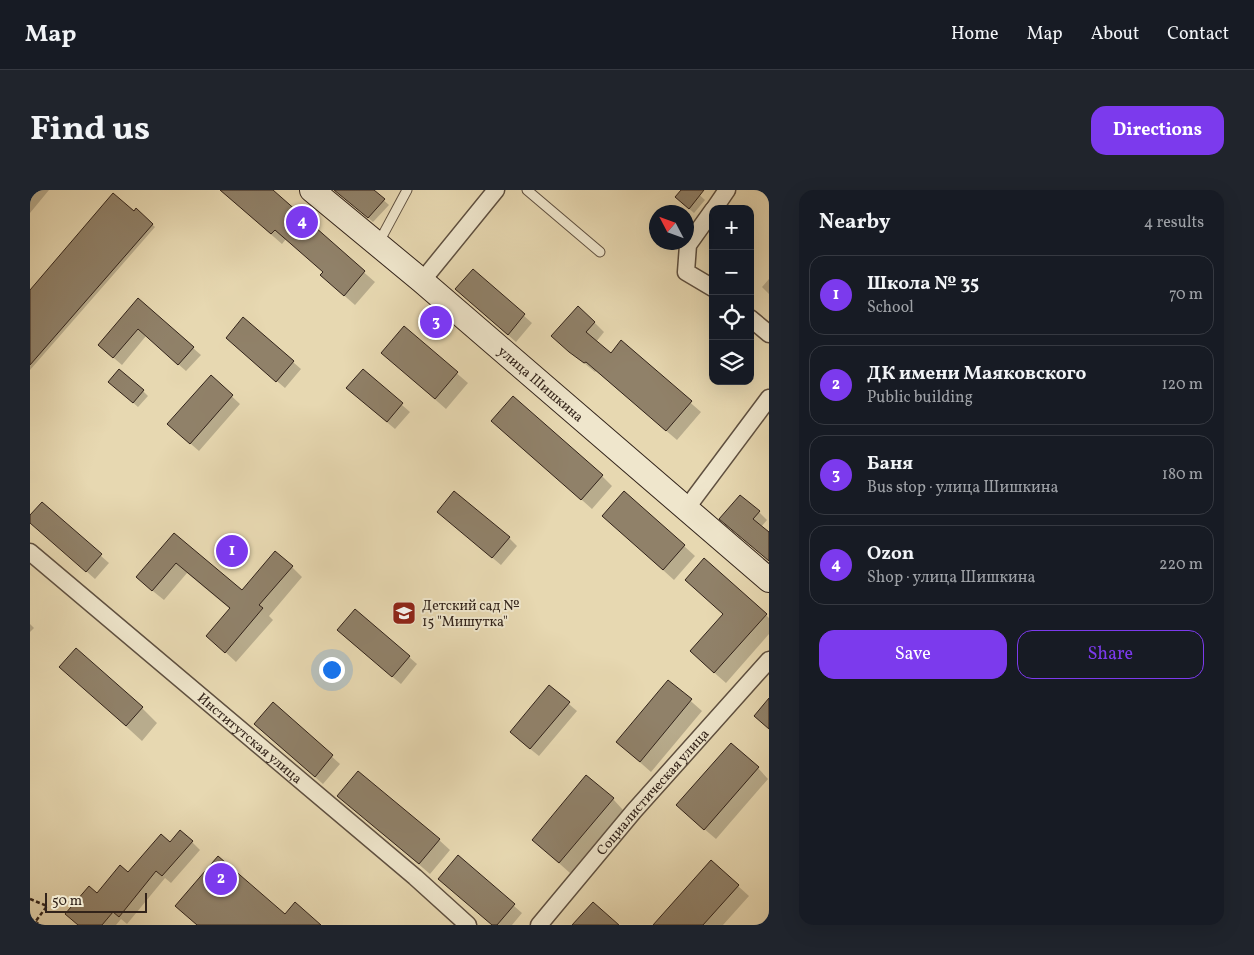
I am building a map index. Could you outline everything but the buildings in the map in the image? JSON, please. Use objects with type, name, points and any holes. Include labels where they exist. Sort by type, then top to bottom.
[{"type":"main road","name":"улица Шишкина","points":[[312,190],[422,281],[768,578]]},
{"type":"street","points":[[422,281],[496,190]]},
{"type":"street","points":[[716,205],[727,190]]},
{"type":"street","points":[[709,216],[688,245],[686,272],[709,286]]},
{"type":"street","points":[[754,321],[769,334]]},
{"type":"street","points":[[686,509],[769,398]]},
{"type":"street","name":"Институтская улица","points":[[30,552],[414,877],[468,925]]},
{"type":"street","name":"Социалистическая улица","points":[[540,925],[634,810],[769,660]]},
{"type":"lane","points":[[378,244],[408,190]]},
{"type":"lane","points":[[526,190],[600,252]]},
{"type":"path","points":[[30,898],[47,906],[33,925]]},
{"type":"path","points":[[30,918],[40,925]]},
{"type":"place","name":"Ozon","points":[[302,222]]},
{"type":"place","name":"Баня","points":[[436,322]]},
{"type":"place","name":"Школа № 35","points":[[232,551]]},
{"type":"place","name":"Детский сад № 15 \"Мишутка\"","points":[[404,613]]},
{"type":"place","name":"ДК имени Маяковского","points":[[221,879]]}]
